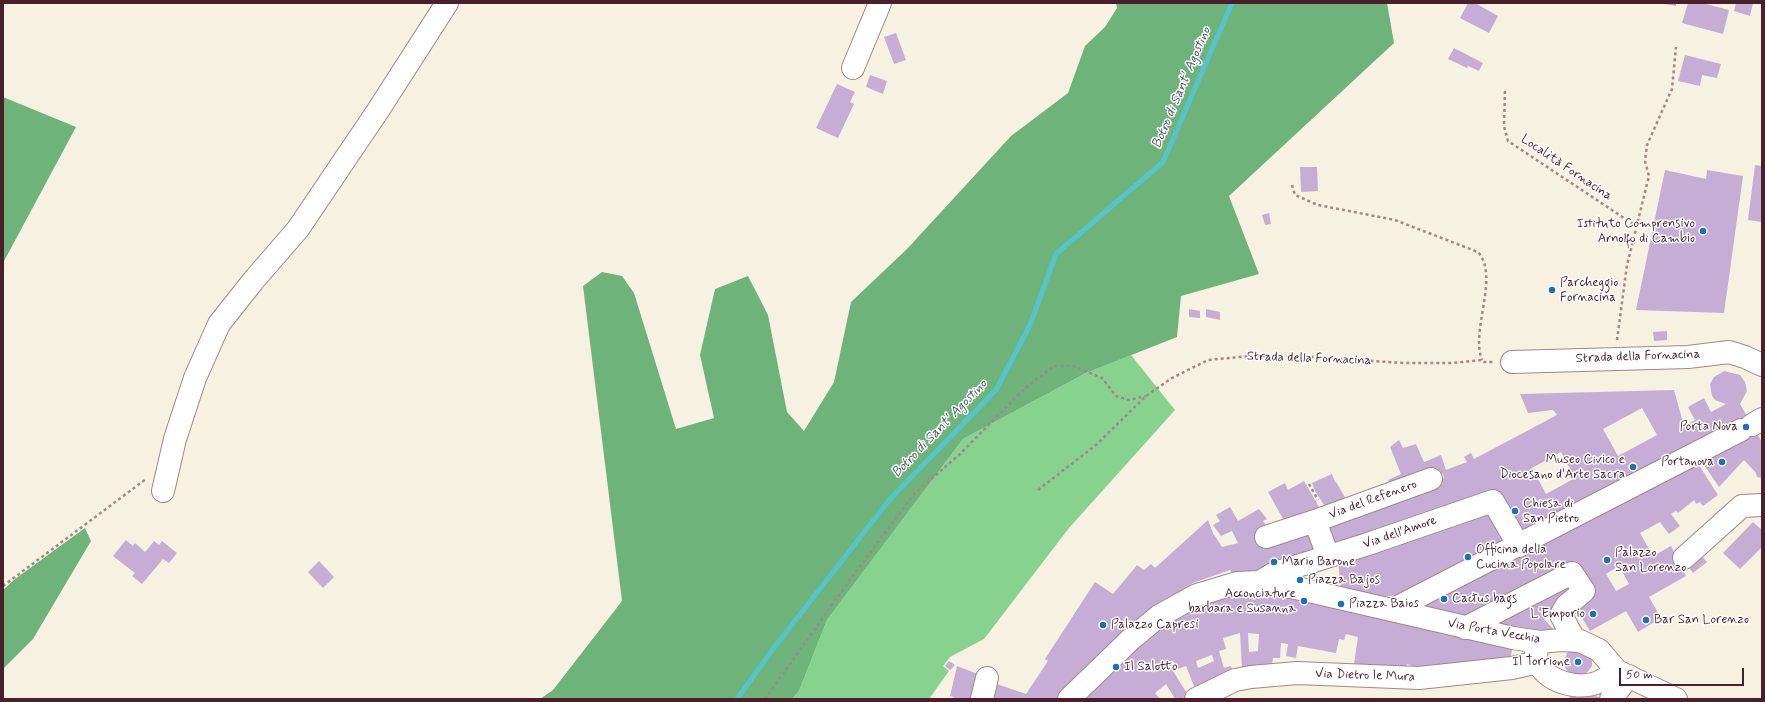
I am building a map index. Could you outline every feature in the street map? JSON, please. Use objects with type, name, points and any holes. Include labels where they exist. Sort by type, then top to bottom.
[{"type":"street","points":[[163,491],[169,462],[195,378],[219,324],[253,281],[298,229],[379,109],[447,3]]},
{"type":"street","points":[[853,68],[880,3]]},
{"type":"street","name":"Strada della Fornacina","points":[[1512,362],[1688,357],[1728,352],[1745,357],[1762,365]]},
{"type":"street","points":[[1392,610],[1752,425]]},
{"type":"street","name":"Via del Refenero","points":[[1266,537],[1431,479]]},
{"type":"street","name":"Via dell'Amore","points":[[1259,582],[1276,573],[1384,539],[1493,500],[1519,546]]},
{"type":"street","points":[[1684,558],[1742,506],[1762,505]]},
{"type":"street","name":"Via del Refenero","points":[[1315,521],[1328,556]]},
{"type":"street","points":[[1465,628],[1572,573],[1584,591],[1566,606],[1561,614],[1574,639]]},
{"type":"street","points":[[1069,699],[1138,632],[1177,605],[1197,595],[1219,587],[1243,582],[1259,582]]},
{"type":"street","name":"Via Porta Vecchia","points":[[1259,582],[1296,588],[1465,628],[1539,652],[1574,639],[1599,650],[1623,674],[1676,699]]},
{"type":"street","points":[[1539,652],[1545,673],[1553,679],[1579,686],[1597,683],[1623,674]]},
{"type":"street","name":"Via Dietro le Mura","points":[[1196,699],[1235,680],[1250,677],[1297,673],[1419,678],[1505,668],[1539,652]]},
{"type":"street","points":[[1611,699],[1623,674]]},
{"type":"street","points":[[982,699],[987,678]]},
{"type":"path","points":[[1615,358],[1627,265],[1649,176],[1644,161],[1647,145],[1672,89],[1676,47]]},
{"type":"path","name":"Località Fornacina","points":[[1505,91],[1504,126],[1508,141],[1636,226]]},
{"type":"path","name":"Strada della Fornacina","points":[[1038,490],[1096,445],[1146,396],[1172,378],[1208,360],[1250,356],[1313,357],[1402,363],[1452,363],[1482,360],[1478,348],[1486,278],[1484,259],[1478,252],[1395,220],[1318,205],[1295,195],[1292,185]]},
{"type":"path","points":[[765,699],[846,584],[914,494],[960,454],[1024,389],[1054,366],[1073,366],[1102,378],[1116,396],[1129,400],[1146,396]]},
{"type":"path","points":[[3,586],[169,462]]},
{"type":"green space","points":[[1116,3],[1387,3],[1394,43],[1229,196],[1259,274],[1181,296],[1177,337],[1086,373],[963,439],[827,620],[799,691],[792,699],[540,699],[553,690],[622,601],[583,286],[602,272],[622,276],[634,293],[676,429],[714,418],[700,355],[715,289],[748,276],[768,315],[787,412],[804,431],[834,382],[851,302],[907,249],[1011,136],[1068,93],[1085,46],[1105,27],[1117,8]]},
{"type":"green space","points":[[3,97],[76,127],[3,263]]},
{"type":"green space","points":[[1131,355],[1175,410],[1069,528],[984,639],[950,657],[943,666],[949,671],[929,699],[792,699],[799,691],[827,620],[963,439],[1086,373]]},
{"type":"green space","points":[[85,528],[91,541],[33,639],[3,669],[3,590],[15,579]]},
{"type":"building","points":[[1468,3],[1475,3],[1498,16],[1489,33],[1460,18]]},
{"type":"building","points":[[1657,3],[1676,3],[1676,6]]},
{"type":"building","points":[[1688,3],[1702,3],[1729,10],[1723,34],[1682,23]]},
{"type":"building","points":[[1736,3],[1753,3],[1750,16],[1734,11]]},
{"type":"building","points":[[896,33],[906,60],[894,64],[884,37]]},
{"type":"building","points":[[1454,48],[1483,63],[1479,71],[1468,66],[1467,68],[1448,59]]},
{"type":"building","points":[[1685,55],[1721,64],[1717,78],[1702,75],[1700,86],[1678,81]]},
{"type":"building","points":[[870,75],[887,81],[883,94],[866,87]]},
{"type":"building","points":[[837,84],[855,92],[850,102],[854,104],[838,138],[816,128]]},
{"type":"building","points":[[1755,165],[1762,166],[1762,222],[1748,220]]},
{"type":"building","points":[[1300,167],[1317,167],[1318,191],[1301,192]]},
{"type":"building","points":[[1665,170],[1706,179],[1707,170],[1743,176],[1724,313],[1636,310]]},
{"type":"building","points":[[1269,213],[1271,224],[1265,225],[1262,215]]},
{"type":"building","points":[[1189,309],[1200,311],[1200,318],[1189,317]]},
{"type":"building","points":[[1206,309],[1220,312],[1220,320],[1206,317]]},
{"type":"building","points":[[1667,331],[1667,340],[1654,341],[1653,332]]},
{"type":"building","points":[[1724,371],[1740,375],[1745,382],[1747,391],[1740,404],[1762,442],[1762,478],[1757,477],[1756,473],[1744,460],[1719,487],[1702,462],[1734,444],[1515,538],[1493,496],[1330,551],[1319,524],[1444,478],[1443,474],[1391,487],[1388,480],[1401,474],[1390,447],[1399,440],[1403,448],[1416,444],[1424,462],[1441,455],[1446,470],[1467,462],[1464,457],[1471,453],[1474,459],[1557,415],[1553,410],[1528,413],[1520,394],[1674,390],[1684,426],[1695,420],[1688,407],[1704,398],[1711,412],[1726,404],[1715,400],[1712,396],[1710,384],[1714,377]],"holes":[[[1642,408],[1657,435],[1618,456],[1603,429]],[[1561,452],[1575,478],[1546,494],[1532,468]]]},
{"type":"building","points":[[1697,462],[1718,495],[1703,506],[1700,502],[1696,504],[1694,500],[1678,513],[1676,511],[1671,514],[1680,526],[1669,534],[1660,522],[1640,533],[1653,556],[1671,546],[1686,576],[1649,597],[1661,618],[1638,632],[1626,611],[1590,631],[1573,603],[1574,567],[1467,619],[1423,607]],"holes":[[[1619,566],[1629,584],[1616,591],[1606,574]]]},
{"type":"building","points":[[1332,474],[1335,482],[1349,504],[1328,511],[1315,491],[1312,483]]},
{"type":"building","points":[[1304,481],[1322,512],[1287,526],[1268,492],[1285,483],[1288,490]]},
{"type":"building","points":[[1493,505],[1514,539],[1404,594],[1381,597],[1341,594],[1338,559]]},
{"type":"building","points":[[1230,507],[1238,521],[1259,509],[1267,519],[1263,521],[1269,530],[1314,526],[1324,553],[1261,569],[1233,574],[1230,570],[1193,583],[1171,599],[1169,597],[1155,608],[1062,699],[987,699],[991,682],[1026,694],[1048,661],[1045,659],[1095,582],[1113,594],[1137,565],[1144,570],[1151,564],[1155,568],[1208,520],[1213,533],[1222,547],[1238,543],[1232,531],[1221,536],[1213,525],[1220,521],[1216,515]]},
{"type":"building","points":[[1753,522],[1762,530],[1762,547],[1740,569],[1723,553]]},
{"type":"building","points":[[126,540],[133,546],[135,543],[145,552],[154,541],[159,545],[162,541],[177,553],[169,563],[163,559],[142,584],[132,576],[135,573],[113,556]]},
{"type":"building","points":[[1698,552],[1707,562],[1693,573],[1685,563]]},
{"type":"building","points":[[319,561],[334,577],[323,588],[308,572]]},
{"type":"building","points":[[1557,583],[1580,589],[1544,619],[1557,633],[1550,636],[1486,624]]},
{"type":"building","points":[[1276,591],[1513,646],[1509,664],[1428,671],[1407,664],[1404,672],[1353,671],[1358,637],[1346,634],[1344,640],[1339,639],[1336,653],[1298,646],[1296,658],[1286,656],[1288,644],[1281,643],[1280,658],[1273,658],[1272,665],[1242,668],[1240,633],[1223,638],[1226,649],[1219,651],[1224,668],[1231,666],[1233,672],[1196,691],[1186,666],[1173,671],[1188,695],[1181,699],[1175,699],[1166,684],[1155,693],[1160,699],[1077,699],[1147,632],[1192,605],[1247,592]],"holes":[[[1248,633],[1259,634],[1258,651],[1249,652]],[[1212,655],[1214,661],[1198,668],[1196,661]]]},
{"type":"building","name":"Il Torrione","points":[[1576,648],[1592,657],[1592,666],[1586,674],[1572,675],[1565,668],[1565,658],[1567,653]]},
{"type":"building","points":[[949,661],[955,665],[950,670],[945,666]]},
{"type":"building","points":[[957,666],[983,676],[977,699],[954,699],[954,697],[950,696]]},
{"type":"building","points":[[1573,692],[1605,698],[1568,699]]},
{"type":"waterway","name":"Botro di Sant' Agostino","points":[[737,699],[773,649],[890,499],[996,390],[1030,325],[1056,254],[1163,162],[1232,3]]},
{"type":"place","name":"Istituto Comprensivo Arnolfo di Cambio","points":[[1703,231]]},
{"type":"place","name":"Parcheggio Fornacina","points":[[1552,290]]},
{"type":"place","name":"Porta Nova","points":[[1746,427]]},
{"type":"place","name":"Portanova","points":[[1722,462]]},
{"type":"place","name":"Museo Civico e Diocesano d'Arte Sacra","points":[[1633,467]]},
{"type":"place","name":"Chiesa di San Pietro","points":[[1515,511]]},
{"type":"place","name":"Officina della Cucina Popolare","points":[[1468,557]]},
{"type":"place","name":"Palazzo San Lorenzo","points":[[1607,560]]},
{"type":"place","name":"Mario Barone","points":[[1274,562]]},
{"type":"place","name":"Piazza Bajos","points":[[1300,580]]},
{"type":"place","name":"Cactus bags","points":[[1444,599]]},
{"type":"place","name":"Acconciature barbara e Susanna","points":[[1304,601]]},
{"type":"place","name":"Piazza Baios","points":[[1341,604]]},
{"type":"place","name":"L'Emporio","points":[[1593,614]]},
{"type":"place","name":"Bar San Lorenzo","points":[[1646,620]]},
{"type":"place","name":"Palazzo Capresi","points":[[1103,625]]},
{"type":"place","name":"Il Torrione","points":[[1578,662]]},
{"type":"place","name":"Il Salotto","points":[[1116,667]]}]
